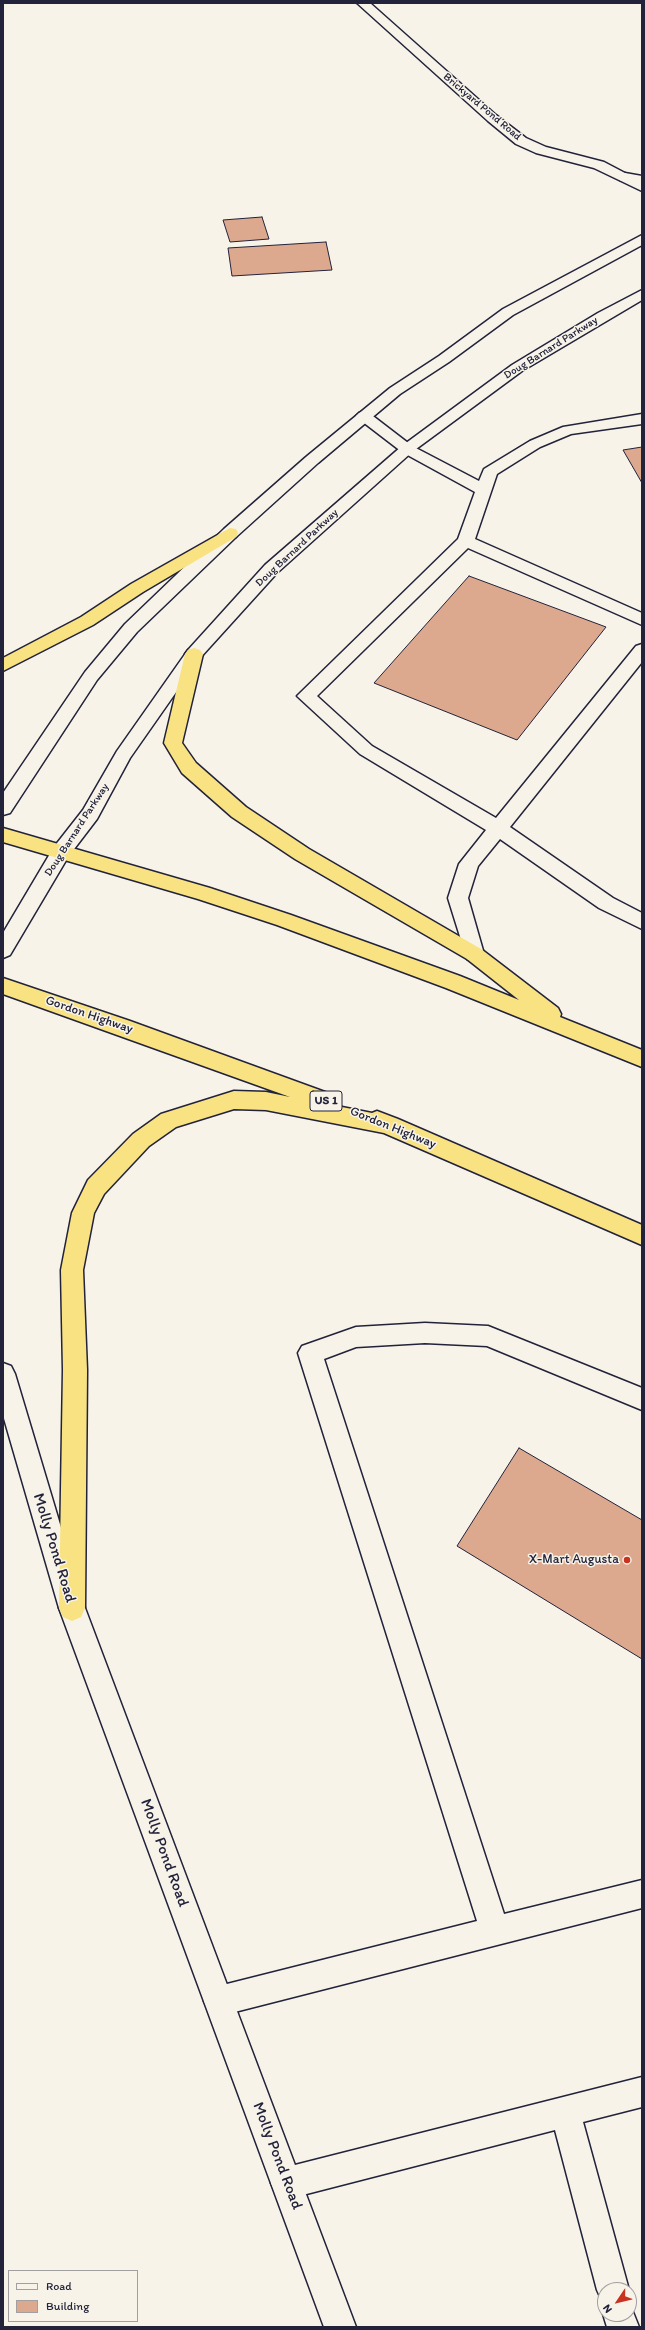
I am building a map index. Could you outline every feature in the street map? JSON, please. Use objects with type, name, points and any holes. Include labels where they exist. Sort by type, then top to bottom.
[{"type":"highway","points":[[3,664],[87,621],[137,588],[230,533]]},
{"type":"highway","points":[[194,654],[173,743],[189,768],[239,812],[302,854],[474,954],[573,1030]]},
{"type":"highway","points":[[3,836],[202,893],[284,920],[453,982],[642,1059]]},
{"type":"highway","name":"Gordon Highway","points":[[3,986],[123,1027],[390,1125],[642,1235]]},
{"type":"highway","points":[[72,1608],[74,1378],[72,1270],[83,1213],[96,1187],[140,1140],[169,1120],[234,1100],[266,1101],[390,1125]]},
{"type":"main road","name":"Brickyard Pond Road","points":[[363,3],[492,118],[521,141],[541,150],[599,165],[642,187]]},
{"type":"main road","points":[[625,177],[642,180]]},
{"type":"main road","points":[[3,808],[91,676],[131,628],[230,533],[364,416],[395,391],[444,359],[508,312],[642,239]]},
{"type":"main road","name":"Doug Barnard Parkway","points":[[3,950],[60,852],[90,814],[123,755],[194,654],[271,569],[407,448],[517,368],[642,294]]},
{"type":"main road","points":[[364,416],[407,448],[483,490]]},
{"type":"main road","points":[[642,419],[568,430],[535,444],[490,472],[466,541],[306,696],[366,750],[498,828],[606,903],[642,922]]},
{"type":"main road","points":[[466,541],[642,620]]},
{"type":"main road","points":[[474,954],[458,898],[469,864],[642,650]]},
{"type":"main road","points":[[495,1932],[310,1354],[356,1337],[425,1333],[488,1336],[642,1399]]},
{"type":"main road","name":"Molly Pond Road","points":[[3,1374],[72,1608],[288,2183],[340,2327]]},
{"type":"main road","points":[[219,2001],[642,1894]]},
{"type":"main road","points":[[288,2183],[642,2092]]},
{"type":"main road","points":[[565,2111],[611,2282]]},
{"type":"building","points":[[262,217],[269,239],[230,242],[223,220]]},
{"type":"building","points":[[326,242],[332,270],[232,276],[228,248]]},
{"type":"building","points":[[642,447],[642,483],[623,450]]},
{"type":"building","points":[[469,576],[606,627],[517,740],[374,683]]},
{"type":"building","points":[[519,1448],[642,1520],[642,1659],[457,1546]]},
{"type":"place","name":"X-Mart Augusta","points":[[627,1560]]}]
